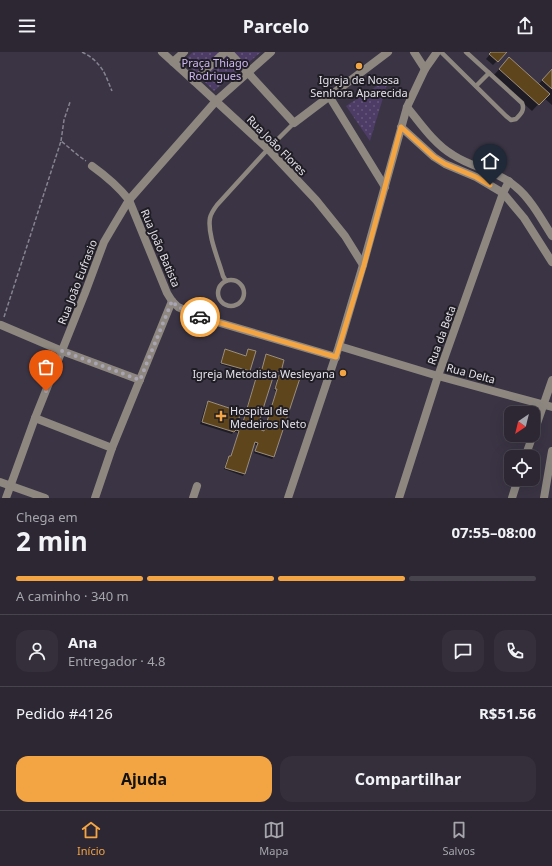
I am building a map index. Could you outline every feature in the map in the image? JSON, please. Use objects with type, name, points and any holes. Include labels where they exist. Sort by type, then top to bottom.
[{"type":"street","name":"Rua João Flores","points":[[162,52],[268,149],[329,215],[364,265]]},
{"type":"street","points":[[173,62],[184,52]]},
{"type":"street","points":[[194,81],[225,52]]},
{"type":"street","points":[[229,52],[294,123],[388,52]]},
{"type":"street","points":[[216,101],[271,52]]},
{"type":"street","points":[[414,52],[424,69]]},
{"type":"street","points":[[288,498],[336,357],[364,265],[407,107],[424,69],[437,52]]},
{"type":"street","points":[[329,96],[385,187]]},
{"type":"street","name":"Rua João Eufrasio","points":[[6,498],[35,418],[104,242],[129,200],[216,101]]},
{"type":"street","points":[[407,107],[435,140],[453,155],[509,181],[524,195],[552,236]]},
{"type":"street","points":[[401,127],[434,157],[445,164],[476,177],[503,193],[524,218],[552,262]]},
{"type":"street","name":"Rua João Batista","points":[[92,166],[110,178],[129,200],[161,279],[172,301],[178,307],[200,317],[336,357]]},
{"type":"street","name":"Rua da Beta","points":[[399,498],[438,376],[503,193],[509,181]]},
{"type":"street","points":[[95,498],[112,448],[172,301]]},
{"type":"street","points":[[1,325],[62,351],[140,380]]},
{"type":"street","name":"Rua Delta","points":[[339,346],[438,376],[552,407]]},
{"type":"street","points":[[540,414],[552,380]]},
{"type":"street","points":[[35,418],[112,448]]},
{"type":"street","points":[[544,498],[552,451]]},
{"type":"street","points":[[0,482],[45,498]]},
{"type":"street","points":[[193,498],[197,486]]},
{"type":"street","points":[[512,498],[516,486]]},
{"type":"lane","points":[[441,52],[509,119],[516,119],[523,111],[522,103],[466,52]]},
{"type":"lane","points":[[476,86],[489,73]]},
{"type":"lane","points":[[226,281],[211,238],[209,220],[211,214],[217,205],[268,149],[294,123]]},
{"type":"lane","points":[[235,280],[242,286],[242,298],[240,302],[228,305],[219,297],[218,289],[226,281],[235,280]]},
{"type":"path","points":[[82,52],[99,64],[112,91]]},
{"type":"path","points":[[1,325],[61,141],[64,120],[70,102]]},
{"type":"path","points":[[61,141],[92,166]]},
{"type":"green space","name":"Praça Thiago Rodrigues","points":[[193,52],[261,52],[214,91],[183,61]]},
{"type":"green space","points":[[389,78],[370,141],[346,106]]},
{"type":"building","points":[[491,52],[507,52],[498,62],[489,54]]},
{"type":"building","points":[[509,57],[550,94],[539,105],[499,69]]},
{"type":"building","points":[[552,69],[552,89],[542,80]]},
{"type":"building","points":[[225,349],[246,356],[248,349],[256,351],[250,371],[221,363]]},
{"type":"building","name":"Hospital de Medeiros Neto","points":[[266,354],[284,360],[281,372],[275,371],[257,428],[264,431],[277,389],[275,389],[279,375],[285,377],[287,371],[301,375],[274,457],[255,451],[258,443],[255,442],[245,474],[225,468],[229,456],[231,456],[239,431],[236,430],[234,432],[202,422],[208,401],[241,412],[238,421],[243,422],[259,368],[262,369]]},
{"type":"way so far","points":[[46,391],[62,351],[140,380],[172,301],[178,307],[200,317]]},
{"type":"place","name":"Igreja de Nossa Senhora Aparecida","points":[[359,66]]},
{"type":"place","name":"Igreja Metodista Wesleyana","points":[[343,373]]},
{"type":"place","name":"Hospital de Medeiros Neto","points":[[221,416]]},
{"type":"route","points":[[200,317],[336,357],[364,265],[401,127],[434,157],[445,164],[476,177],[490,185]]}]
